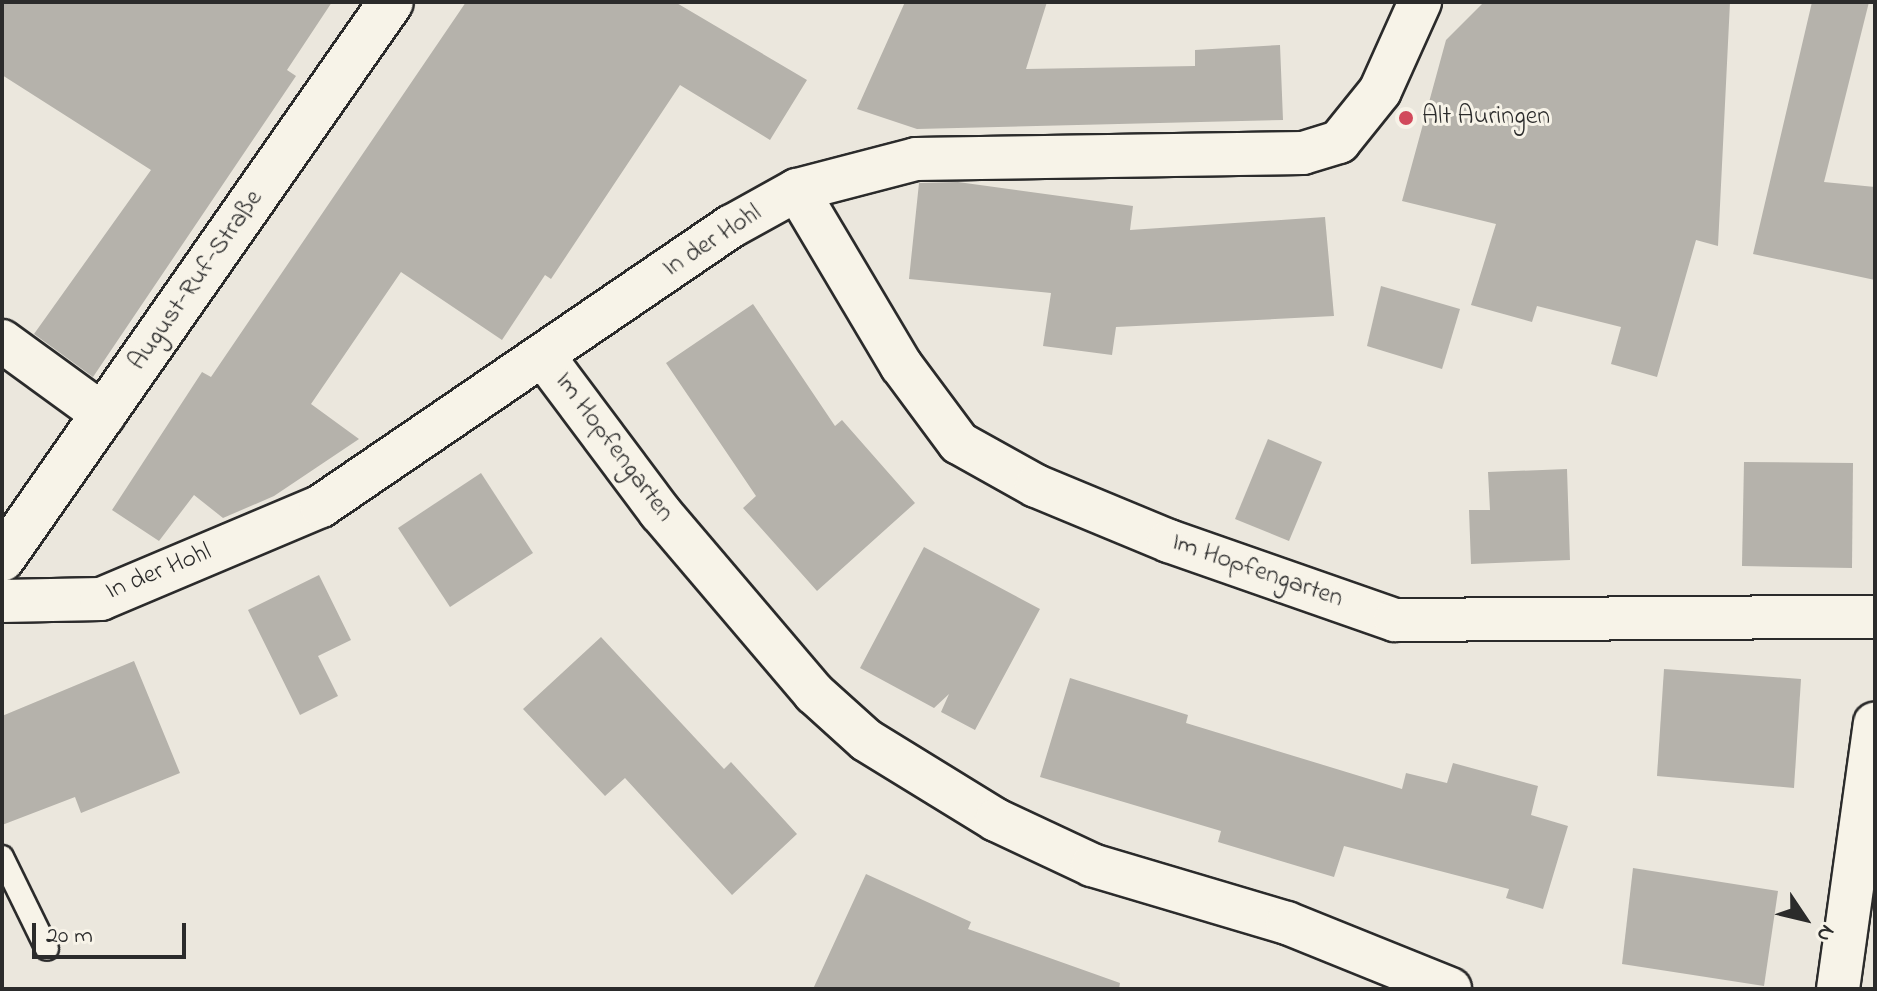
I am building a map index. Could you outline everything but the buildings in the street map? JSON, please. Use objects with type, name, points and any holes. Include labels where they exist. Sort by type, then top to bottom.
[{"type":"street","name":"August-Ruf-Straße","points":[[7,543],[104,415],[391,2]]},
{"type":"street","name":"In der Hohl","points":[[2,601],[101,599],[321,506],[544,357],[732,226],[797,190],[916,159],[1303,153],[1339,142],[1370,105],[1420,2]]},
{"type":"street","name":"Im Hopfengarten","points":[[797,190],[901,365],[959,443],[1036,486],[1169,541],[1395,620],[1875,617]]},
{"type":"street","points":[[2,341],[104,415]]},
{"type":"street","name":"Im Hopfengarten","points":[[544,357],[660,512],[814,693],[866,740],[996,820],[1092,865],[1287,923],[1450,989]]},
{"type":"street","points":[[1838,989],[1875,724]]},
{"type":"lane","points":[[2,857],[47,949]]},
{"type":"place","name":"Alt Auringen","points":[[1406,118]]}]
